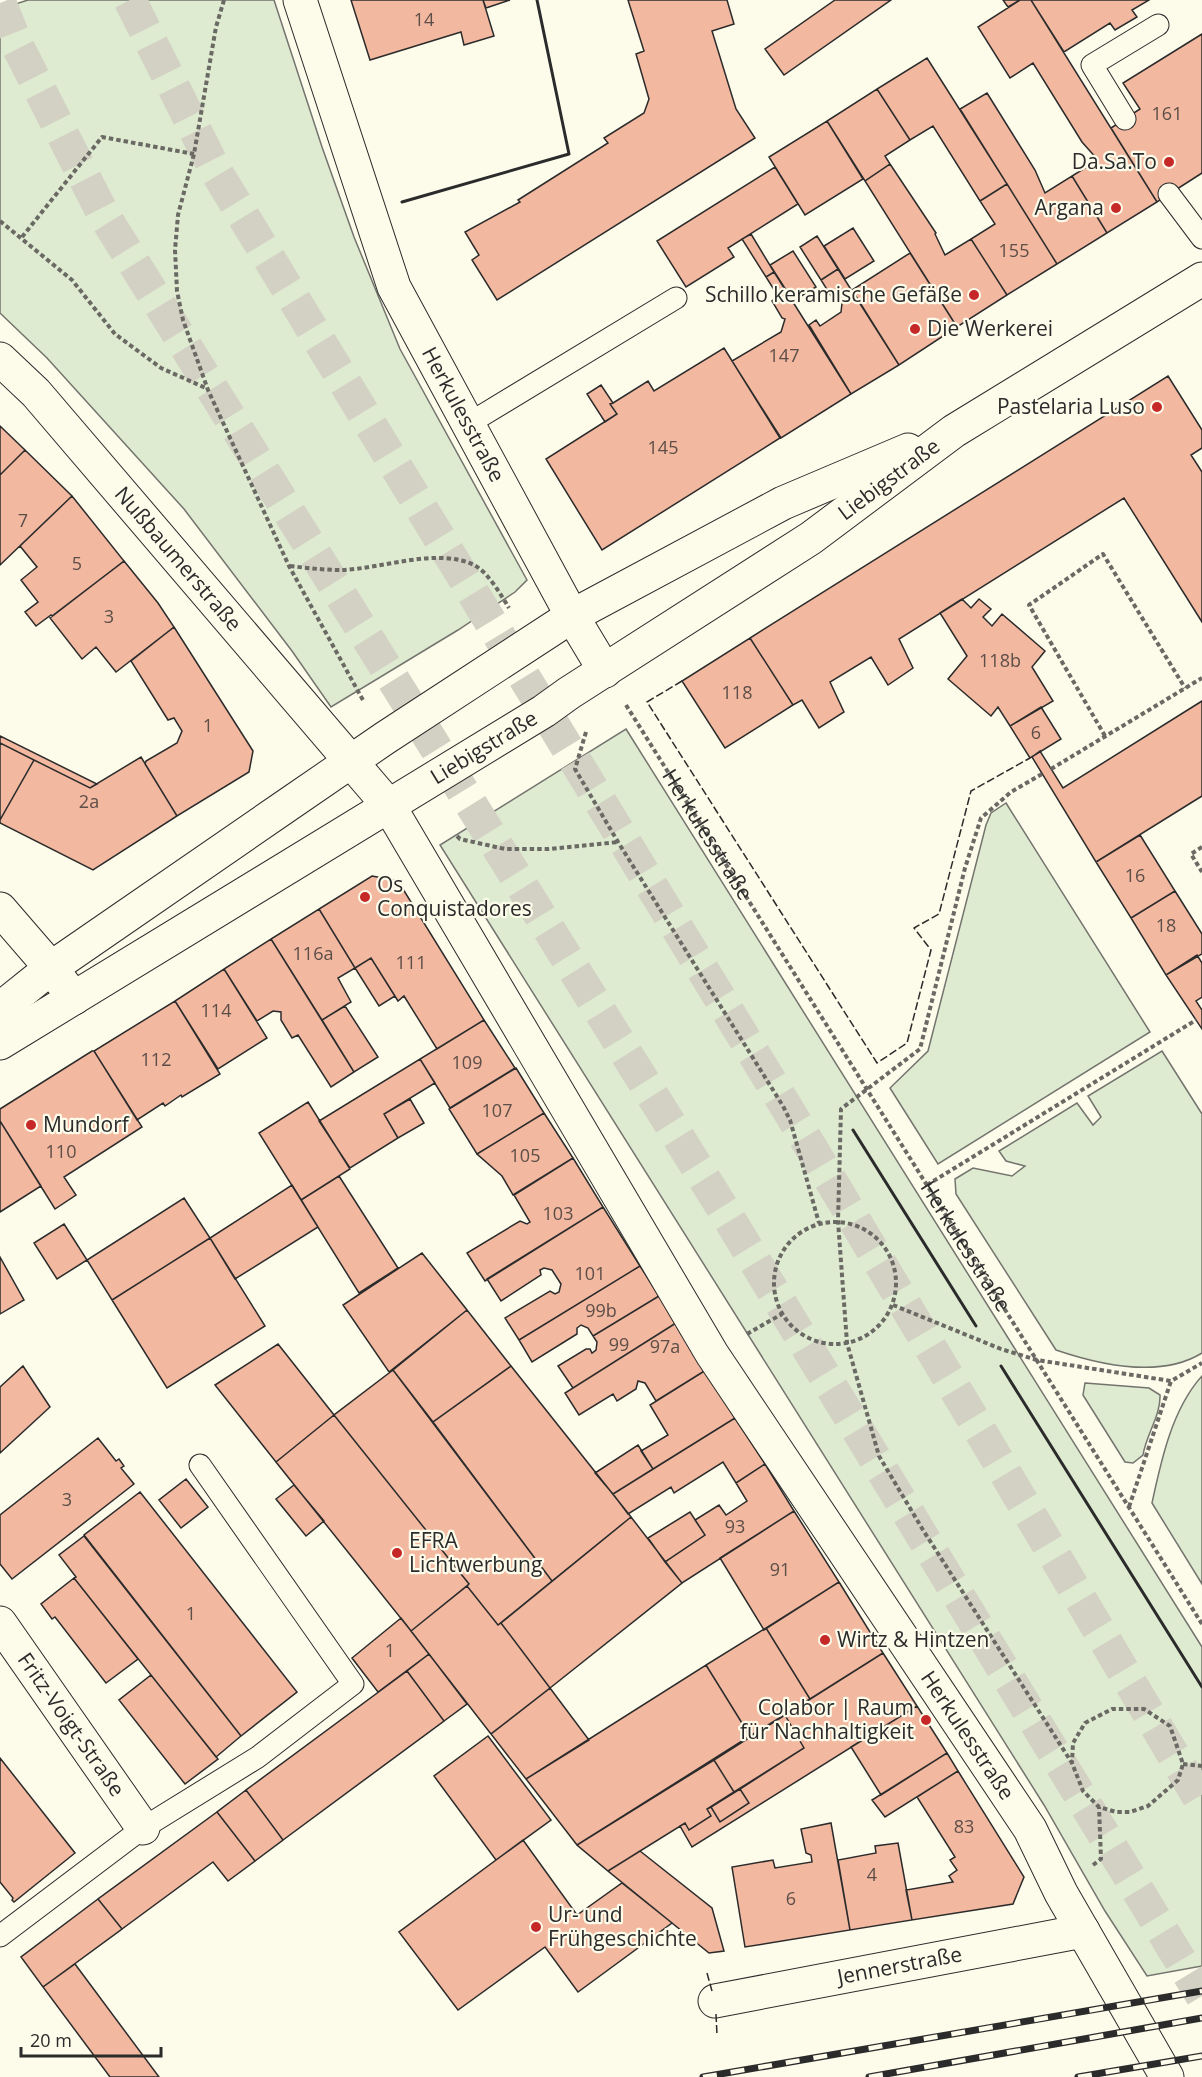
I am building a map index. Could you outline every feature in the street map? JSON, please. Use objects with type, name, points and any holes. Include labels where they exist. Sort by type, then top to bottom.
[{"type":"street","name":"Herkulesstraße","points":[[300,0],[394,287],[572,616],[605,671]]},
{"type":"street","name":"Liebigstraße","points":[[0,1043],[544,711],[811,538],[954,431],[1202,279]]},
{"type":"street","name":"Nußbaumerstraße","points":[[0,359],[36,393],[352,763]]},
{"type":"street","name":"Liebigstraße","points":[[0,1009],[51,968],[352,763],[385,738],[572,616],[783,503],[954,431]]},
{"type":"street","name":"Herkulesstraße","points":[[352,763],[389,806],[712,1354],[1030,1828],[1061,1893],[1167,2077]]},
{"type":"street","points":[[0,909],[74,998]]},
{"type":"street","name":"Fritz-Voigt-Straße","points":[[0,1623],[143,1828]]},
{"type":"street","name":"Jennerstraße","points":[[715,2001],[1083,1931]]},
{"type":"lane","points":[[1125,120],[1092,64],[1158,25]]},
{"type":"lane","points":[[1170,194],[1202,238]]},
{"type":"lane","points":[[468,424],[676,297]]},
{"type":"lane","points":[[0,1936],[143,1828],[258,1757],[353,1684],[200,1465]]},
{"type":"path","points":[[224,0],[216,27],[194,154],[178,215],[175,250],[177,291],[183,320],[208,390],[290,566],[385,738]]},
{"type":"path","points":[[22,237],[102,136],[194,154]]},
{"type":"path","points":[[0,221],[72,280],[115,334],[161,368],[208,390]]},
{"type":"path","points":[[1106,736],[1029,605],[1103,554],[1185,688]]},
{"type":"path","points":[[290,566],[342,570],[433,558],[457,560],[476,565],[493,583],[532,643]]},
{"type":"path","name":"Herkulesstraße","points":[[605,671],[1202,1624]]},
{"type":"path","points":[[1051,769],[1202,678]]},
{"type":"path","points":[[569,693],[588,727],[575,769],[783,1106],[790,1120],[819,1223]]},
{"type":"path","points":[[1042,774],[1011,792],[981,818],[965,868],[920,1049],[841,1110],[837,1221],[847,1343],[879,1456],[923,1530],[1072,1763],[1083,1791],[1099,1807],[1116,1812],[1130,1812],[1148,1806],[1178,1780],[1183,1764],[1170,1726],[1144,1709],[1112,1709],[1085,1723],[1073,1743],[1072,1763]]},
{"type":"path","points":[[417,788],[439,821],[460,838],[505,849],[549,849],[618,842]]},
{"type":"path","points":[[1202,847],[1191,854],[1202,872]]},
{"type":"path","points":[[927,1185],[1196,1020]]},
{"type":"path","points":[[837,1221],[857,1225],[874,1235],[887,1249],[895,1267],[897,1286],[893,1305],[882,1322],[866,1336],[847,1343],[828,1344],[810,1339],[794,1329],[782,1314],[775,1297],[774,1277],[778,1260],[788,1243],[802,1231],[819,1223],[837,1221]]},
{"type":"path","points":[[893,1305],[1001,1349],[1037,1360],[1172,1381],[1202,1363]]},
{"type":"path","points":[[1129,1507],[1172,1381]]},
{"type":"path","points":[[1183,1764],[1202,1766]]},
{"type":"path","points":[[1086,1870],[1101,1859],[1099,1807]]},
{"type":"green space","points":[[28,0],[274,0],[354,237],[400,349],[527,580],[515,592],[458,630],[331,707],[292,651],[184,509],[47,358],[0,313],[0,9]]},
{"type":"green space","points":[[626,729],[1202,1647],[1202,1966],[1147,1976],[1105,1911],[1044,1805],[440,845]]},
{"type":"green space","points":[[1006,803],[1150,1032],[938,1164],[890,1088],[928,1051],[986,825],[991,813]]},
{"type":"green space","points":[[1162,1051],[1202,1114],[1202,1353],[1168,1366],[1130,1367],[1091,1360],[1056,1350],[956,1194],[955,1179],[973,1168],[1012,1176],[1025,1166],[1006,1161],[999,1151],[1077,1103],[1093,1125],[1101,1117],[1088,1096]]},
{"type":"green space","points":[[1202,1376],[1202,1584],[1152,1503],[1175,1420]]},
{"type":"green space","points":[[1085,1383],[1149,1388],[1160,1395],[1158,1410],[1143,1455],[1133,1463],[1125,1462],[1083,1395]]},
{"type":"building","points":[[351,0],[483,0],[494,36],[464,45],[461,32],[370,60]]},
{"type":"building","points":[[483,0],[510,0],[486,8]]},
{"type":"building","points":[[628,0],[727,0],[734,24],[712,31],[736,109],[755,138],[497,300],[472,260],[479,255],[465,232],[520,202],[518,200],[608,143],[604,138],[644,113],[649,99],[636,54],[644,51]]},
{"type":"building","points":[[835,0],[891,0],[784,75],[765,49]]},
{"type":"building","points":[[1003,0],[1020,0],[1008,7]]},
{"type":"building","points":[[1020,0],[1031,0],[1157,202],[1107,233],[1072,176],[1098,160],[1082,142],[1033,63],[1010,78],[978,27]]},
{"type":"building","points":[[1031,0],[1149,0],[1132,10],[1137,17],[1115,30],[1110,23],[1064,52]]},
{"type":"building","points":[[1202,34],[1202,173],[1157,202],[1111,128],[1140,109],[1123,83]]},
{"type":"building","points":[[927,58],[1007,184],[980,201],[933,126],[910,140],[877,89]]},
{"type":"building","points":[[877,89],[910,140],[885,156],[890,164],[865,181],[827,121]]},
{"type":"building","points":[[987,93],[1035,170],[1045,193],[1072,176],[1107,233],[1057,264],[960,109]]},
{"type":"building","points":[[827,121],[863,179],[805,215],[769,157]]},
{"type":"building","points":[[890,164],[936,233],[945,255],[971,239],[1007,295],[957,327],[865,181]]},
{"type":"building","points":[[775,167],[798,204],[728,248],[734,257],[686,287],[657,241]]},
{"type":"building","points":[[1007,184],[1057,264],[1007,295],[971,239],[995,224],[980,201]]},
{"type":"building","points":[[853,228],[874,261],[845,279],[824,246]]},
{"type":"building","points":[[751,234],[774,272],[766,277],[742,239]]},
{"type":"building","points":[[817,236],[838,269],[821,280],[800,247]]},
{"type":"building","points":[[793,251],[816,287],[793,301],[770,265]]},
{"type":"building","points":[[910,253],[957,327],[899,365],[852,290]]},
{"type":"building","points":[[838,269],[899,365],[851,394],[809,325],[816,320],[820,326],[841,312],[842,303],[831,296],[821,280]]},
{"type":"building","points":[[774,272],[851,394],[781,438],[732,361],[781,332],[785,319],[782,318],[772,301],[778,296],[766,277]]},
{"type":"building","points":[[724,348],[780,438],[602,550],[546,459],[617,414],[610,404],[648,381],[654,391]]},
{"type":"building","points":[[1168,376],[1202,430],[1202,448],[1191,455],[1202,472],[1202,622],[1124,498],[899,639],[913,668],[888,685],[871,657],[830,682],[844,712],[819,728],[802,700],[793,705],[750,638]]},
{"type":"building","points":[[601,385],[613,403],[610,404],[617,414],[605,422],[587,394]]},
{"type":"building","points":[[0,426],[25,450],[0,475]]},
{"type":"building","points":[[25,450],[72,496],[0,565],[0,475]]},
{"type":"building","points":[[72,496],[124,561],[36,626],[25,612],[38,602],[21,580],[37,567],[20,546]]},
{"type":"building","points":[[124,561],[174,627],[116,672],[96,647],[82,659],[50,618]]},
{"type":"building","points":[[962,599],[971,608],[979,599],[991,609],[983,617],[992,626],[1002,614],[1045,651],[1032,667],[1053,701],[1010,726],[998,707],[991,716],[948,679],[967,656],[940,613]]},
{"type":"building","points":[[174,627],[253,751],[249,772],[177,816],[145,764],[146,761],[177,743],[182,731],[174,718],[168,720],[131,661]]},
{"type":"building","points":[[750,638],[793,705],[725,748],[682,681]]},
{"type":"building","points":[[1202,701],[1202,796],[1096,862],[1032,757],[1040,751],[1063,788]]},
{"type":"building","points":[[1041,707],[1061,739],[1030,758],[1010,726]]},
{"type":"building","points":[[0,736],[97,784],[90,788],[0,743]]},
{"type":"building","points":[[0,743],[34,760],[0,820]]},
{"type":"building","points":[[141,757],[177,816],[93,870],[0,823],[34,760],[90,788]]},
{"type":"building","points":[[1140,835],[1175,891],[1131,918],[1096,862]]},
{"type":"building","points":[[372,876],[398,881],[484,1020],[437,1049],[404,996],[398,1001],[371,958],[355,968],[319,909]]},
{"type":"building","points":[[1175,891],[1202,934],[1202,954],[1166,975],[1131,918]]},
{"type":"building","points":[[319,909],[355,968],[338,978],[351,1002],[322,1020],[271,939]]},
{"type":"building","points":[[271,939],[354,1072],[331,1087],[298,1035],[292,1038],[281,1020],[281,1012],[273,1011],[257,1021],[224,969]]},
{"type":"building","points":[[1197,955],[1202,963],[1202,997],[1196,1001],[1202,1010],[1202,1029],[1166,975]]},
{"type":"building","points":[[371,958],[395,996],[379,1006],[355,968]]},
{"type":"building","points":[[224,969],[267,1038],[218,1069],[175,1001]]},
{"type":"building","points":[[175,1001],[220,1074],[165,1106],[163,1103],[137,1120],[94,1051]]},
{"type":"building","points":[[345,1006],[378,1057],[354,1072],[322,1020]]},
{"type":"building","points":[[484,1020],[515,1068],[450,1108],[420,1059]]},
{"type":"building","points":[[92,1051],[142,1127],[64,1177],[76,1195],[55,1209],[0,1121],[0,1109]]},
{"type":"building","points":[[420,1059],[435,1083],[384,1114],[398,1138],[350,1168],[319,1121]]},
{"type":"building","points":[[516,1068],[544,1113],[477,1154],[449,1109]]},
{"type":"building","points":[[410,1099],[424,1123],[398,1138],[384,1114]]},
{"type":"building","points":[[308,1102],[350,1169],[301,1200],[259,1133]]},
{"type":"building","points":[[544,1113],[573,1158],[513,1195],[502,1176],[477,1154]]},
{"type":"building","points":[[0,1121],[41,1186],[0,1212]]},
{"type":"building","points":[[573,1158],[603,1207],[485,1281],[467,1253],[520,1221],[527,1224],[530,1222],[514,1195]]},
{"type":"building","points":[[339,1176],[398,1268],[359,1293],[301,1200]]},
{"type":"building","points":[[292,1185],[318,1227],[235,1279],[210,1238]]},
{"type":"building","points":[[184,1198],[210,1238],[112,1300],[87,1260]]},
{"type":"building","points":[[603,1207],[640,1266],[519,1340],[505,1318],[550,1291],[555,1294],[559,1292],[561,1284],[552,1270],[544,1268],[540,1270],[541,1275],[501,1301],[487,1279]]},
{"type":"building","points":[[64,1224],[87,1260],[57,1279],[34,1243]]},
{"type":"building","points":[[210,1238],[265,1326],[167,1388],[112,1300]]},
{"type":"building","points":[[422,1253],[467,1310],[389,1372],[343,1305]]},
{"type":"building","points":[[0,1257],[24,1300],[0,1314]]},
{"type":"building","points":[[640,1266],[659,1296],[593,1336],[588,1328],[581,1325],[577,1328],[577,1334],[532,1362],[519,1340]]},
{"type":"building","points":[[659,1296],[676,1323],[573,1388],[558,1366],[586,1349],[590,1349],[592,1353],[596,1350],[597,1342],[593,1336]]},
{"type":"building","points":[[467,1310],[511,1366],[433,1422],[393,1370]]},
{"type":"building","points":[[676,1323],[706,1370],[656,1401],[645,1383],[638,1381],[636,1389],[617,1401],[613,1394],[579,1415],[565,1393]]},
{"type":"building","points":[[278,1344],[334,1415],[276,1462],[215,1385]]},
{"type":"building","points":[[23,1366],[50,1407],[0,1453],[0,1387]]},
{"type":"building","points":[[511,1366],[631,1517],[552,1581],[433,1422]]},
{"type":"building","points":[[393,1370],[552,1581],[498,1625],[467,1586],[469,1584],[334,1415]]},
{"type":"building","points":[[706,1370],[735,1418],[653,1469],[641,1451],[668,1435],[650,1405]]},
{"type":"building","name":"EFRA Lichtwerbung","points":[[334,1415],[469,1584],[411,1631],[276,1462]]},
{"type":"building","points":[[735,1418],[765,1464],[736,1483],[723,1462],[674,1493],[671,1487],[628,1514],[613,1494]]},
{"type":"building","points":[[98,1438],[116,1461],[119,1459],[124,1466],[121,1468],[134,1484],[12,1579],[0,1564],[0,1515]]},
{"type":"building","points":[[638,1445],[653,1469],[613,1494],[595,1473]]},
{"type":"building","points":[[765,1464],[794,1511],[682,1583],[665,1562],[705,1535],[695,1520],[719,1505],[726,1515],[747,1501],[736,1483]]},
{"type":"building","points":[[186,1479],[208,1507],[181,1528],[159,1500]]},
{"type":"building","points":[[294,1485],[324,1521],[306,1536],[276,1499]]},
{"type":"building","points":[[140,1492],[297,1692],[241,1736],[84,1535]]},
{"type":"building","points":[[794,1511],[839,1582],[764,1630],[720,1558]]},
{"type":"building","points":[[690,1512],[705,1535],[665,1562],[648,1538]]},
{"type":"building","points":[[631,1517],[682,1583],[550,1688],[501,1623]]},
{"type":"building","points":[[84,1536],[241,1736],[216,1757],[74,1578],[76,1577],[59,1555]]},
{"type":"building","points":[[74,1578],[138,1659],[106,1683],[55,1617],[52,1619],[41,1604]]},
{"type":"building","name":"Wirtz & Hintzen","points":[[839,1582],[883,1653],[810,1699],[766,1628]]},
{"type":"building","points":[[467,1586],[498,1625],[501,1623],[550,1688],[491,1734],[411,1631]]},
{"type":"building","points":[[401,1618],[429,1654],[378,1692],[352,1658]]},
{"type":"building","points":[[766,1628],[810,1699],[750,1736],[706,1665]]},
{"type":"building","points":[[883,1653],[917,1706],[692,1847],[680,1826],[685,1823],[689,1830],[711,1816],[707,1809],[711,1807],[720,1822],[749,1803],[740,1789],[804,1748],[785,1715]]},
{"type":"building","points":[[429,1654],[467,1704],[444,1721],[407,1671]]},
{"type":"building","points":[[706,1665],[750,1736],[577,1845],[526,1779]]},
{"type":"building","points":[[407,1671],[444,1721],[283,1840],[246,1790]]},
{"type":"building","points":[[151,1675],[218,1759],[185,1784],[119,1700]]},
{"type":"building","points":[[550,1688],[589,1740],[526,1779],[491,1734]]},
{"type":"building","points":[[917,1706],[947,1753],[881,1795],[851,1747]]},
{"type":"building","points":[[785,1715],[804,1748],[734,1792],[714,1760]]},
{"type":"building","points":[[488,1736],[551,1820],[496,1860],[434,1776]]},
{"type":"building","points":[[947,1753],[958,1771],[885,1817],[872,1800]]},
{"type":"building","points":[[0,1758],[75,1853],[14,1902],[0,1882]]},
{"type":"building","points":[[714,1760],[734,1792],[707,1809],[711,1816],[689,1830],[685,1823],[608,1871],[577,1845]]},
{"type":"building","points":[[958,1771],[1024,1877],[1013,1904],[912,1920],[906,1890],[953,1882],[949,1876],[957,1870],[950,1860],[955,1857],[917,1797]]},
{"type":"building","points":[[740,1789],[749,1803],[720,1822],[711,1807]]},
{"type":"building","points":[[246,1790],[283,1840],[255,1861],[217,1812]]},
{"type":"building","points":[[217,1812],[255,1861],[228,1881],[213,1862],[122,1929],[98,1899]]},
{"type":"building","points":[[831,1823],[850,1930],[745,1947],[732,1867],[773,1860],[775,1868],[812,1862],[811,1855],[806,1853],[801,1829]]},
{"type":"building","name":"Ur- und Frühgeschichte","points":[[523,1840],[577,1915],[622,1883],[672,1923],[578,1992],[545,1947],[458,2010],[399,1932]]},
{"type":"building","points":[[898,1843],[912,1920],[850,1930],[838,1860],[876,1853],[875,1846]]},
{"type":"building","points":[[640,1851],[712,1908],[724,1951],[709,1953],[608,1871]]},
{"type":"building","points":[[98,1899],[122,1929],[43,1987],[21,1957]]},
{"type":"building","points":[[75,1964],[159,2077],[110,2077],[43,1987]]},
{"type":"tunnel","points":[[130,0],[214,168],[821,1164],[1202,1803]]},
{"type":"tunnel","points":[[0,3],[17,45],[102,212],[725,1212],[1202,1996]]},
{"type":"railway","points":[[703,2077],[1202,1991]]},
{"type":"railway","points":[[869,2077],[1202,2018]]},
{"type":"railway","points":[[1078,2077],[1202,2056]]},
{"type":"fence","points":[[682,681],[647,702],[877,1063],[907,1043],[931,950],[914,928],[939,914],[971,791],[1030,758]]},
{"type":"fence","points":[[707,1973],[712,1991]]},
{"type":"fence","points":[[716,2014],[717,2035]]},
{"type":"wall","points":[[402,202],[569,154],[537,0]]},
{"type":"wall","points":[[853,1130],[976,1326]]},
{"type":"wall","points":[[1001,1366],[1202,1687]]},
{"type":"place","name":"Da.Sa.To","points":[[1169,162]]},
{"type":"place","name":"Argana","points":[[1116,208]]},
{"type":"place","name":"Schillo keramische Gefäße","points":[[974,295]]},
{"type":"place","name":"Die Werkerei","points":[[915,329]]},
{"type":"place","name":"Pastelaria Luso","points":[[1157,407]]},
{"type":"place","name":"Os Conquistadores","points":[[365,897]]},
{"type":"place","name":"Mundorf","points":[[31,1125]]},
{"type":"place","name":"EFRA Lichtwerbung","points":[[397,1553]]},
{"type":"place","name":"Wirtz & Hintzen","points":[[825,1640]]},
{"type":"place","name":"Colabor | Raum für Nachhaltigkeit","points":[[926,1720]]},
{"type":"place","name":"Ur- und Frühgeschichte","points":[[536,1927]]}]
